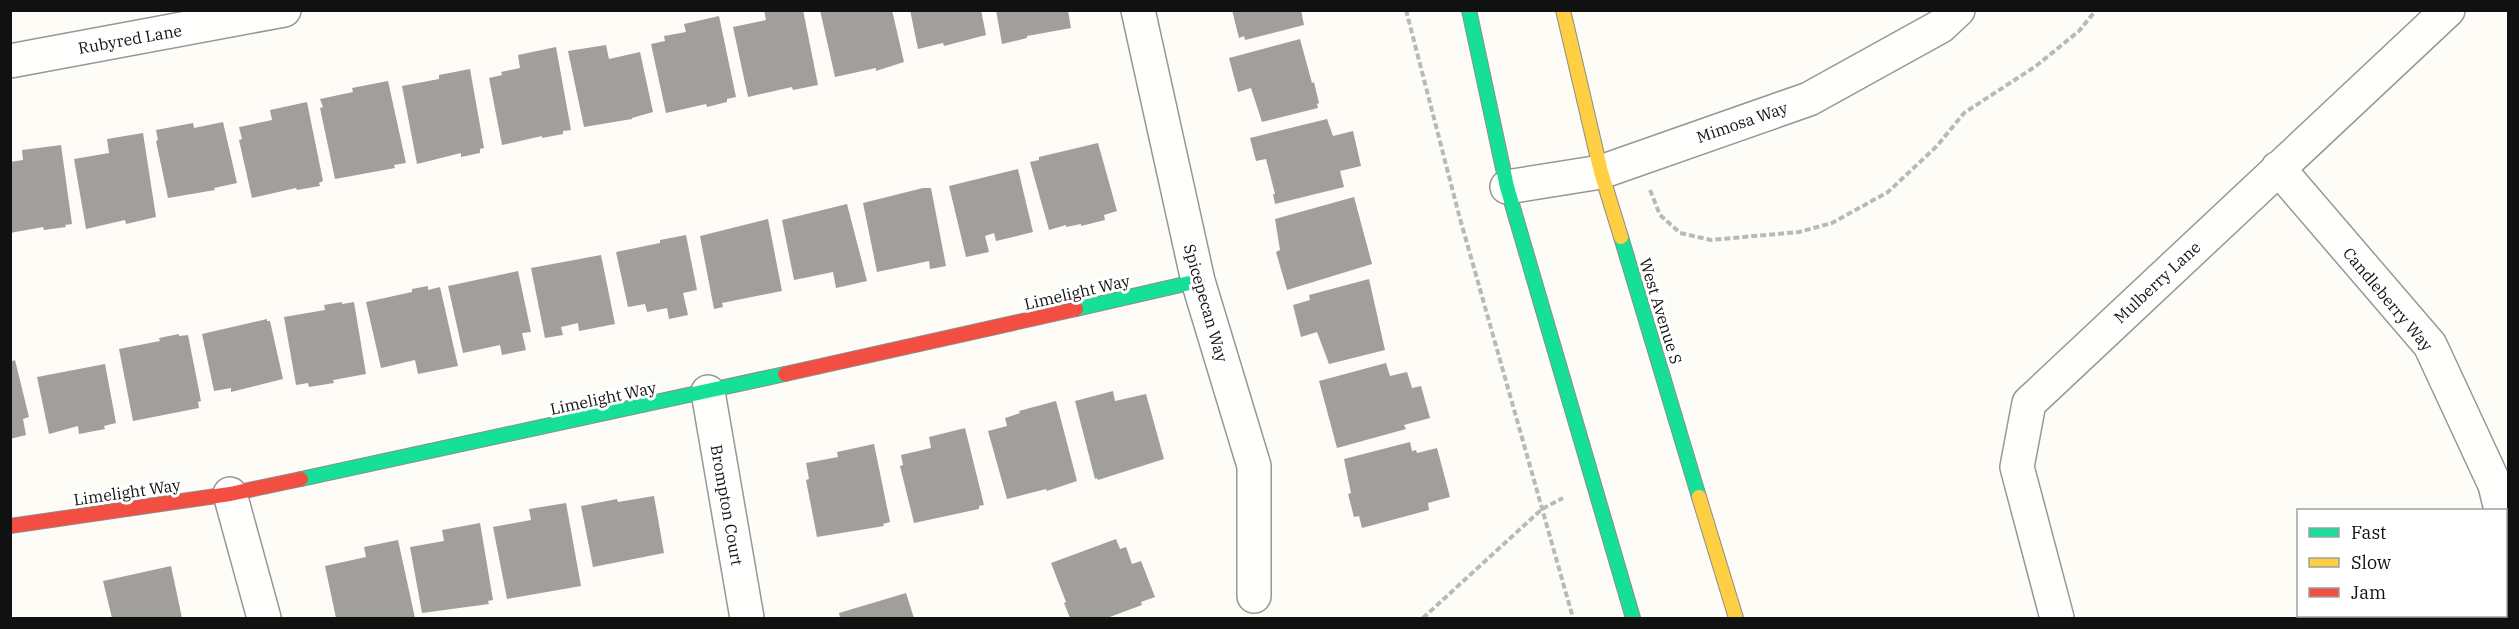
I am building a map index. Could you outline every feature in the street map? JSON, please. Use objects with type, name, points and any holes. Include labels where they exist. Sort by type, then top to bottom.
[{"type":"street","name":"Rubyred Lane","points":[[10,61],[284,10]]},
{"type":"street","name":"Spicepecan Way","points":[[1138,10],[1198,281],[1254,466],[1254,596]]},
{"type":"street","points":[[1469,10],[1507,187],[1633,618]]},
{"type":"street","name":"West Avenue S","points":[[1563,10],[1601,172],[1737,618]]},
{"type":"street","name":"Mimosa Way","points":[[1507,187],[1601,172],[1809,99],[1941,26],[1958,10]]},
{"type":"street","name":"Mulberry Lane","points":[[2057,618],[2017,467],[2029,404],[2448,10]]},
{"type":"street","name":"Candleberry Way","points":[[2278,168],[2430,345],[2501,493]]},
{"type":"street","name":"Limelight Way","points":[[10,526],[231,494],[708,392],[1198,281]]},
{"type":"street","name":"Brompton Court","points":[[708,392],[747,618]]},
{"type":"street","points":[[231,494],[264,618]]},
{"type":"path","points":[[1406,10],[1459,215],[1573,618]]},
{"type":"path","points":[[1636,160],[1660,215],[1680,233],[1711,240],[1799,232],[1832,223],[1888,192],[1938,146],[1964,113],[2036,66],[2079,31],[2096,10]]},
{"type":"path","points":[[1423,618],[1542,509],[1593,482]]},
{"type":"building","points":[[764,10],[803,10],[818,85],[793,90],[792,87],[748,97],[733,27],[766,20]]},
{"type":"building","points":[[820,10],[892,10],[904,62],[876,71],[876,68],[835,77]]},
{"type":"building","points":[[910,10],[981,10],[986,35],[944,46],[943,43],[918,49]]},
{"type":"building","points":[[996,10],[1068,10],[1071,28],[1027,36],[1027,38],[1002,44]]},
{"type":"building","points":[[1232,10],[1301,10],[1304,25],[1245,40],[1244,36],[1239,38]]},
{"type":"building","points":[[719,16],[736,97],[707,107],[706,104],[666,113],[651,44],[665,41],[664,36],[686,32],[684,24]]},
{"type":"building","points":[[1300,39],[1312,83],[1314,82],[1318,108],[1262,122],[1251,88],[1238,92],[1229,58]]},
{"type":"building","points":[[606,45],[609,59],[640,52],[653,112],[632,119],[584,127],[568,51]]},
{"type":"building","points":[[556,47],[571,130],[563,131],[563,134],[502,145],[489,78],[502,75],[501,72],[520,68],[518,55]]},
{"type":"building","points":[[470,69],[484,148],[480,149],[480,153],[461,157],[461,153],[417,164],[402,86],[439,79],[439,75]]},
{"type":"building","points":[[388,81],[406,163],[394,165],[395,168],[335,179],[320,99],[353,92],[352,88]]},
{"type":"building","points":[[307,102],[323,181],[319,183],[320,186],[297,190],[296,188],[252,198],[239,140],[242,139],[239,127],[272,120],[270,110]]},
{"type":"building","points":[[1327,119],[1333,136],[1353,131],[1361,166],[1340,171],[1344,187],[1275,204],[1273,194],[1275,194],[1266,159],[1256,161],[1250,138]]},
{"type":"building","points":[[223,122],[237,183],[214,188],[215,190],[168,198],[156,141],[158,140],[156,130],[193,123],[194,128]]},
{"type":"building","points":[[143,133],[156,217],[126,224],[125,220],[86,229],[74,159],[109,153],[107,139]]},
{"type":"building","points":[[1098,143],[1117,211],[1104,215],[1105,220],[1081,226],[1081,224],[1066,227],[1066,225],[1049,230],[1030,162],[1039,160],[1039,157]]},
{"type":"building","points":[[61,145],[72,224],[65,225],[66,227],[44,230],[43,227],[10,233],[10,162],[23,160],[22,150]]},
{"type":"building","points":[[1018,169],[1033,232],[996,241],[994,233],[985,236],[989,252],[966,257],[949,186]]},
{"type":"building","points":[[931,188],[946,266],[930,269],[929,261],[877,272],[863,203]]},
{"type":"building","points":[[1354,197],[1372,264],[1287,290],[1276,252],[1280,250],[1275,219]]},
{"type":"building","points":[[847,204],[867,281],[836,288],[833,272],[794,280],[782,220]]},
{"type":"building","points":[[768,219],[782,291],[722,303],[723,307],[714,309],[700,236]]},
{"type":"building","points":[[686,235],[697,290],[683,293],[688,315],[669,319],[667,308],[647,312],[645,304],[628,307],[616,252]]},
{"type":"building","points":[[601,255],[615,324],[579,331],[578,323],[561,327],[563,335],[545,338],[531,268]]},
{"type":"building","points":[[518,271],[531,332],[522,333],[526,350],[502,355],[500,345],[463,353],[448,286]]},
{"type":"building","points":[[1369,279],[1385,350],[1329,364],[1317,332],[1301,337],[1293,305],[1310,300],[1309,295]]},
{"type":"building","points":[[428,286],[428,290],[440,287],[458,366],[418,374],[415,360],[381,368],[366,302],[412,292],[412,289]]},
{"type":"building","points":[[342,302],[342,304],[354,302],[366,374],[309,387],[308,383],[296,385],[284,317],[325,310],[324,305]]},
{"type":"building","points":[[267,319],[270,321],[283,379],[231,392],[231,388],[214,391],[202,334]]},
{"type":"building","points":[[179,334],[179,336],[188,335],[201,401],[198,402],[199,408],[133,421],[119,349],[160,341],[159,338]]},
{"type":"building","points":[[15,360],[29,417],[23,419],[26,435],[10,439],[10,362]]},
{"type":"building","points":[[1386,363],[1390,376],[1407,372],[1412,388],[1421,386],[1430,418],[1404,425],[1406,429],[1337,448],[1319,381]]},
{"type":"building","points":[[105,364],[116,423],[104,426],[105,429],[79,434],[78,426],[49,434],[37,377]]},
{"type":"building","points":[[1113,391],[1115,401],[1146,394],[1164,459],[1098,480],[1095,479],[1075,401]]},
{"type":"building","points":[[1056,401],[1077,481],[1047,491],[1046,489],[1007,499],[988,431],[1007,426],[1005,418],[1020,413],[1019,411]]},
{"type":"building","points":[[965,428],[984,505],[979,506],[979,509],[914,523],[900,466],[903,465],[901,455],[931,448],[929,437]]},
{"type":"building","points":[[1410,442],[1412,451],[1416,450],[1417,453],[1437,448],[1450,497],[1428,503],[1429,510],[1362,528],[1359,516],[1354,517],[1348,494],[1351,493],[1344,459]]},
{"type":"building","points":[[874,444],[890,522],[883,524],[884,526],[817,537],[806,480],[809,479],[806,463],[838,457],[837,452]]},
{"type":"building","points":[[654,496],[664,553],[593,567],[581,506],[617,499],[618,502]]},
{"type":"building","points":[[566,503],[581,586],[507,599],[493,527],[531,520],[529,509]]},
{"type":"building","points":[[480,523],[493,600],[488,601],[489,604],[422,613],[410,547],[444,541],[442,530]]},
{"type":"building","points":[[1116,539],[1120,549],[1126,547],[1132,564],[1141,561],[1155,597],[1141,602],[1142,605],[1107,618],[1070,618],[1051,563]]},
{"type":"building","points":[[398,540],[415,618],[336,618],[325,566],[366,557],[364,547]]},
{"type":"building","points":[[171,566],[182,618],[112,618],[103,581]]},
{"type":"building","points":[[906,593],[914,618],[840,618],[839,613]]},
{"type":"traffic: fast","points":[[1469,10],[1507,187],[1633,618]]},
{"type":"traffic: fast","points":[[1621,237],[1699,497]]},
{"type":"traffic: fast","points":[[1076,309],[1198,281]]},
{"type":"traffic: fast","points":[[301,479],[785,374]]},
{"type":"traffic: slow","points":[[1563,10],[1601,172],[1621,237]]},
{"type":"traffic: slow","points":[[1699,497],[1736,618]]},
{"type":"traffic: jam","points":[[785,374],[1076,309]]},
{"type":"traffic: jam","points":[[10,526],[230,494],[301,479]]}]
